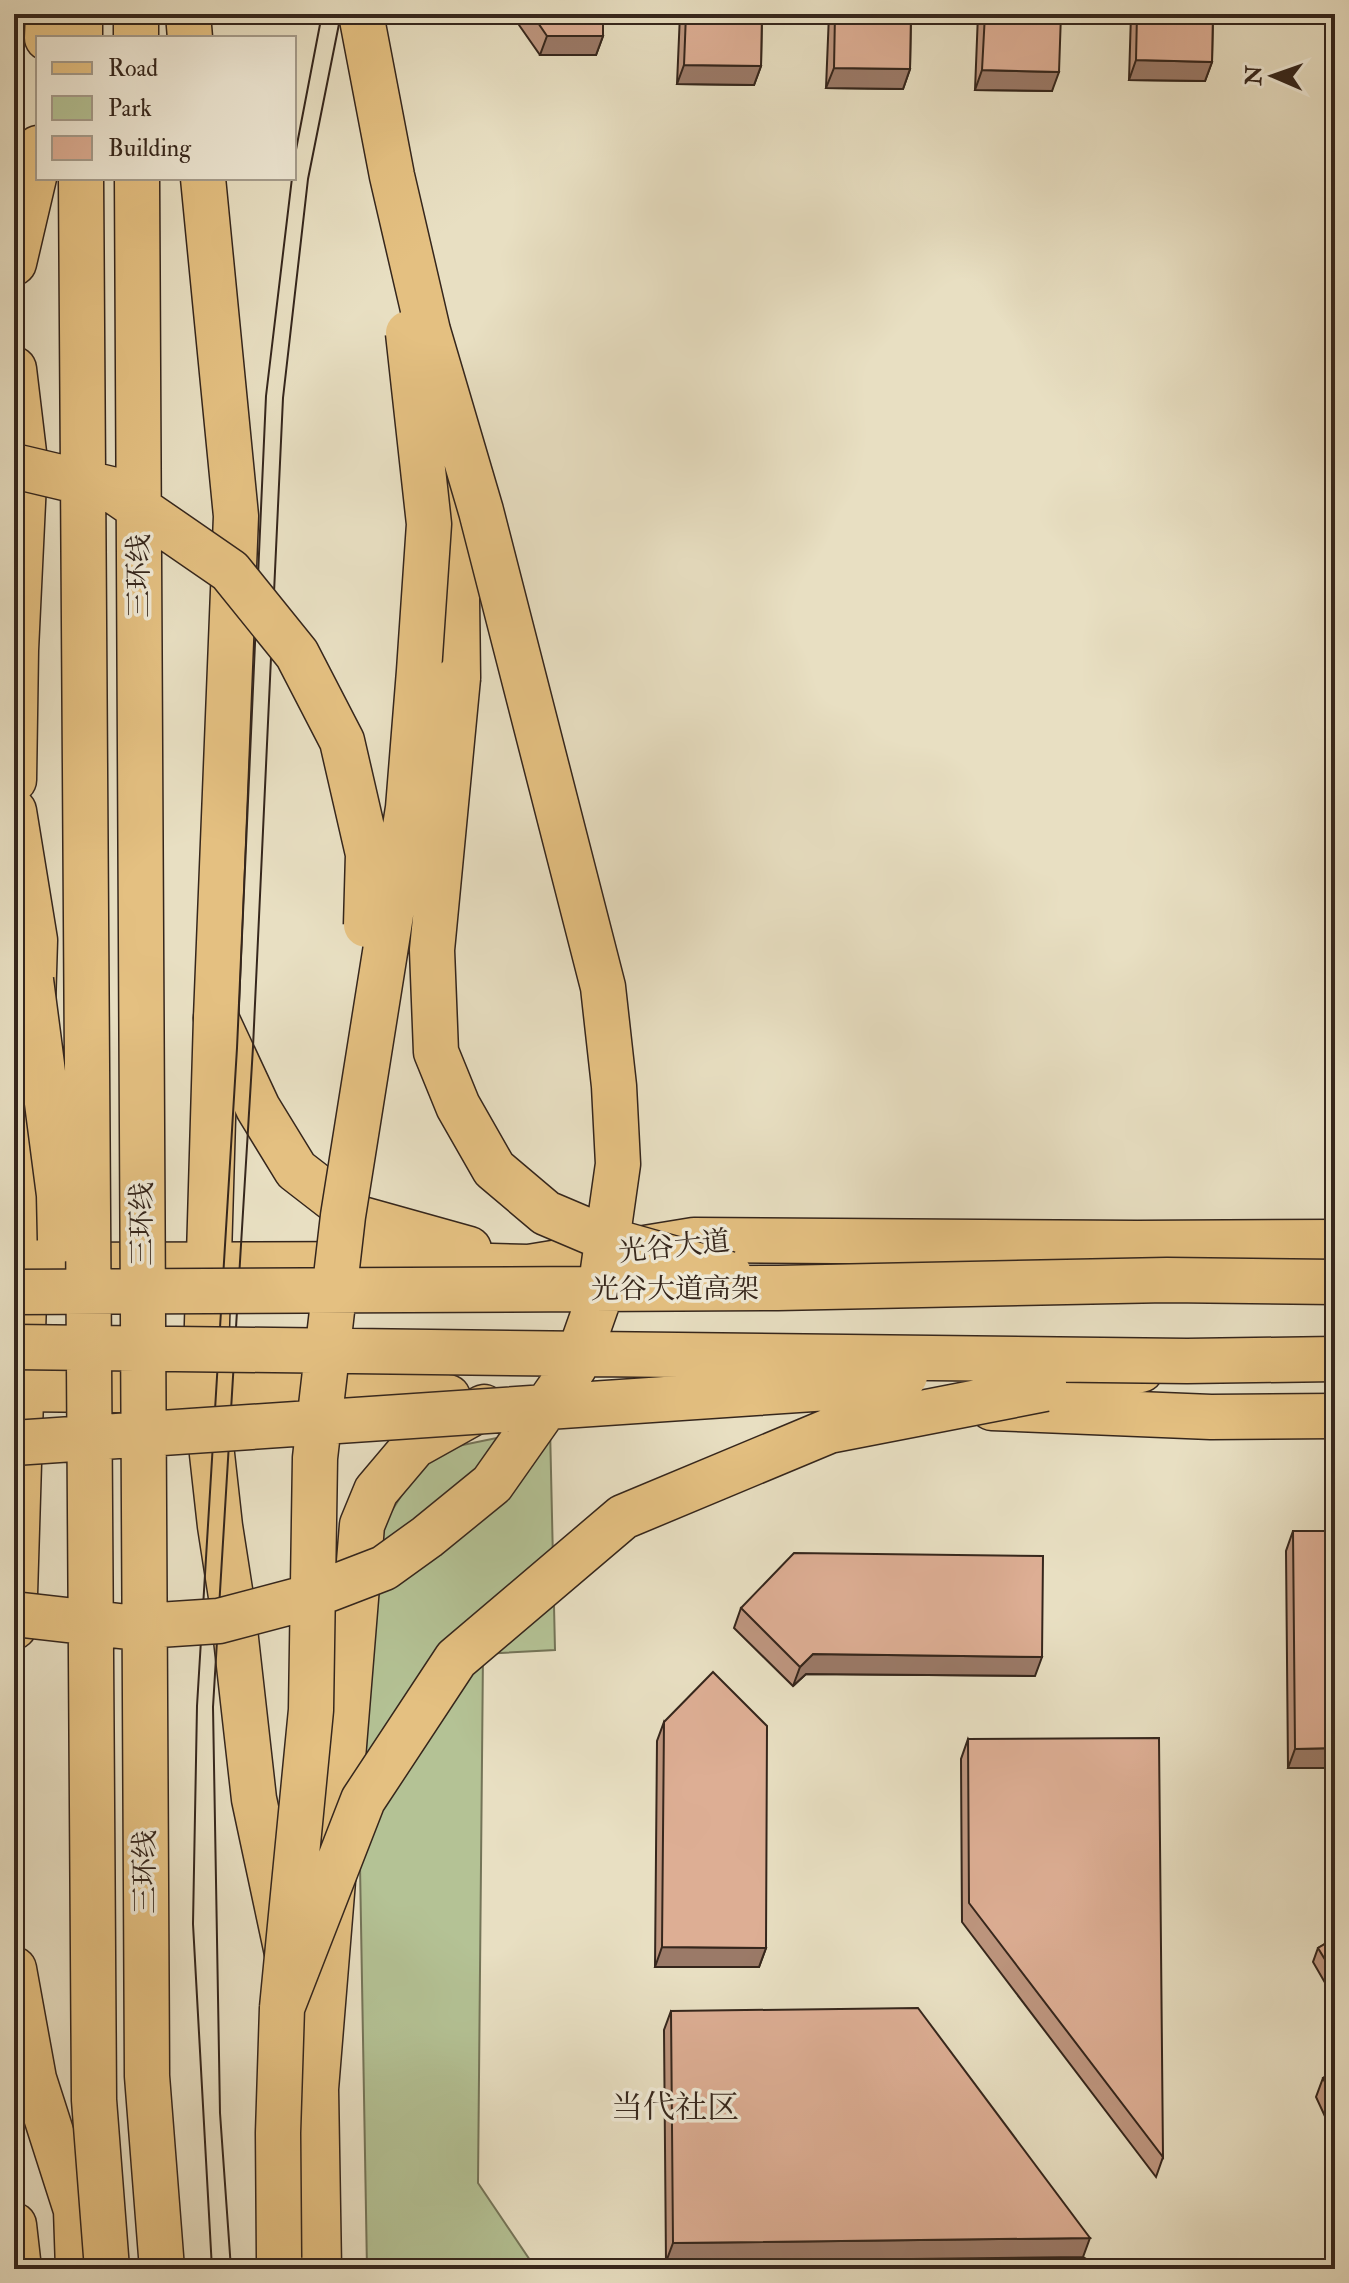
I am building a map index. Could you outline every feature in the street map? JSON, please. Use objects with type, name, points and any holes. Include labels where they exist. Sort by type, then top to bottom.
[{"type":"main road","points":[[47,36],[48,14]]},
{"type":"main road","points":[[80,14],[80,36]]},
{"type":"main road","points":[[136,14],[136,36]]},
{"type":"main road","points":[[188,14],[190,36]]},
{"type":"main road","points":[[14,1614],[128,1627],[219,1621],[306,1598],[384,1568],[492,1484],[575,1366],[599,1298],[618,1164],[614,1086],[603,987],[481,511],[428,331],[392,176],[361,14]]},
{"type":"main road","points":[[14,263],[36,169]]},
{"type":"main road","points":[[293,2265],[278,2133],[282,2008],[311,1710],[315,1458],[343,1216],[408,808],[429,524],[392,176]]},
{"type":"main road","name":"三环线","points":[[81,180],[94,2084],[107,2269]]},
{"type":"main road","name":"三环线","points":[[137,180],[146,2060],[162,2269]]},
{"type":"main road","points":[[203,180],[236,516],[205,1391],[254,1799],[316,2089]]},
{"type":"main road","points":[[428,331],[457,531],[458,678],[432,950],[436,1052],[458,1106],[494,1169],[546,1213],[612,1241],[778,1288]]},
{"type":"main road","points":[[14,369],[25,461],[16,650],[14,780]]},
{"type":"main road","points":[[14,466],[111,489],[230,571],[297,654],[342,741],[368,854],[360,1119]]},
{"type":"main road","points":[[14,811],[35,940],[17,1274],[14,1627]]},
{"type":"main road","points":[[14,945],[31,980],[59,1195],[78,2269]]},
{"type":"main road","points":[[216,1018],[258,1108],[296,1170],[358,1218],[529,1267]]},
{"type":"main road","name":"光谷大道","points":[[17,1274],[209,1265],[529,1267],[694,1240],[1335,1242]]},
{"type":"main road","name":"光谷大道高架","points":[[17,1274],[778,1288],[1167,1280],[1335,1282]]},
{"type":"main road","points":[[14,1347],[1187,1361],[1335,1359]]},
{"type":"main road","points":[[14,1443],[843,1387],[1009,1358]]},
{"type":"main road","points":[[282,2008],[363,1800],[456,1659],[623,1517],[829,1431],[1187,1361]]},
{"type":"main road","points":[[17,1389],[500,1399],[640,1394],[1211,1417],[1335,1416]]},
{"type":"main road","points":[[293,2265],[316,2089],[362,1525],[376,1491],[414,1446],[500,1399]]},
{"type":"main road","points":[[14,1969],[34,2079],[76,2210]]},
{"type":"main road","points":[[14,2225],[19,2269]]},
{"type":"green space","points":[[550,1427],[555,1650],[483,1654],[478,2183],[536,2269],[367,2269],[360,1866],[377,1534],[429,1452]]},
{"type":"building","points":[[532,14],[603,14],[603,36],[547,36]]},
{"type":"building","points":[[686,14],[762,14],[761,66],[684,65]]},
{"type":"building","points":[[835,14],[911,14],[910,69],[834,68]]},
{"type":"building","points":[[985,14],[1061,14],[1059,72],[982,70]]},
{"type":"building","points":[[1137,14],[1213,14],[1212,62],[1136,60]]},
{"type":"building","points":[[1293,1531],[1335,1531],[1335,1748],[1295,1749]]},
{"type":"building","points":[[794,1553],[1043,1556],[1042,1657],[813,1654],[800,1667],[741,1608]]},
{"type":"building","points":[[713,1672],[767,1726],[766,1948],[662,1947],[664,1722]]},
{"type":"building","points":[[1159,1738],[1163,2157],[969,1903],[968,1739]]},
{"type":"building","points":[[1335,1938],[1335,1976],[1318,1948]]},
{"type":"building","points":[[918,2008],[1090,2238],[673,2243],[671,2011]]},
{"type":"building","points":[[1335,2072],[1335,2103],[1323,2078]]},
{"type":"tram line","points":[[296,150],[322,14]]},
{"type":"tram line","points":[[231,2269],[220,2113],[213,1707],[253,1047],[283,398],[308,179],[341,14]]},
{"type":"tram line","points":[[212,2269],[193,1924],[197,1706],[237,1048],[266,396],[292,180]]},
{"type":"district","name":"当代社区","points":[[675,2108]]}]
